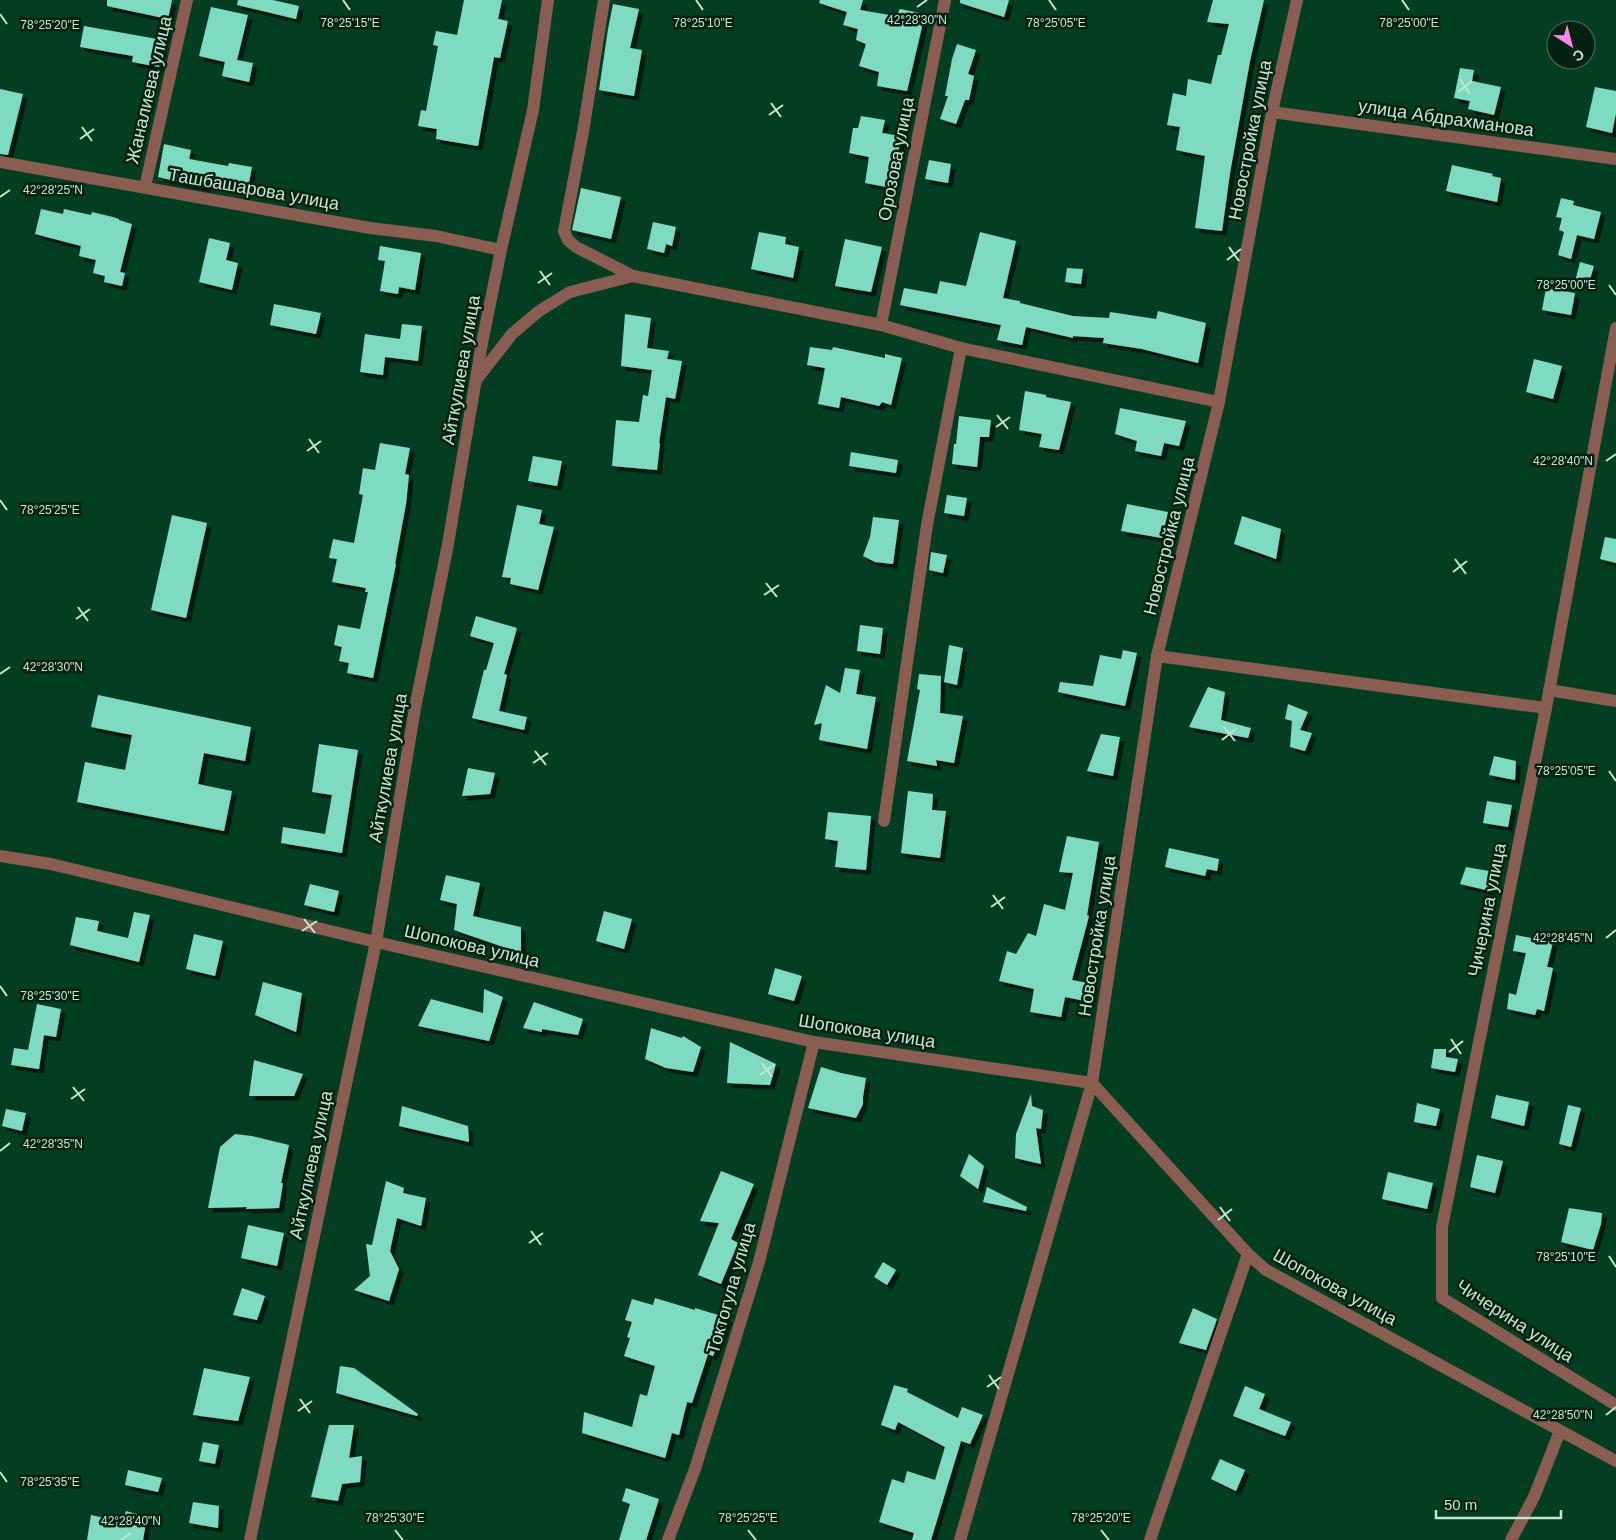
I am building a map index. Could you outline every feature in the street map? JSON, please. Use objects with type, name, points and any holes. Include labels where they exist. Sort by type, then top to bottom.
[{"type":"street","name":"Жаналиева улица","points":[[145,187],[187,0]]},
{"type":"street","name":"Айткулиева улица","points":[[250,1540],[376,942],[415,708],[448,544],[476,380],[501,250],[533,110],[548,0]]},
{"type":"street","points":[[604,0],[583,132],[564,232],[568,240],[576,247],[633,276],[881,324],[961,348],[1219,402]]},
{"type":"street","name":"Орозова улица","points":[[881,324],[945,0]]},
{"type":"street","name":"Новостройка улица","points":[[960,1540],[1092,1083],[1158,656],[1219,402],[1272,112],[1297,0]]},
{"type":"street","name":"улица Абдрахманова","points":[[1272,112],[1616,159]]},
{"type":"street","name":"Ташбашарова улица","points":[[0,162],[370,228],[436,236],[501,250]]},
{"type":"street","points":[[476,380],[512,334],[539,311],[570,292],[633,276]]},
{"type":"street","name":"Чичерина улица","points":[[1616,328],[1546,708],[1442,1227],[1442,1298],[1616,1405]]},
{"type":"street","points":[[884,821],[927,525],[961,348]]},
{"type":"street","points":[[1158,656],[1546,708]]},
{"type":"street","points":[[1549,690],[1616,701]]},
{"type":"street","name":"Шопокова улица","points":[[0,856],[51,864],[376,942],[814,1042],[1092,1083],[1248,1254],[1266,1270],[1616,1461]]},
{"type":"street","name":"Токтогула улица","points":[[668,1540],[694,1469],[759,1262],[814,1042]]},
{"type":"street","points":[[1150,1540],[1248,1254]]},
{"type":"street","points":[[1511,1540],[1534,1497],[1560,1430]]},
{"type":"building","points":[[107,0],[172,0],[168,19],[107,6]]},
{"type":"building","points":[[238,0],[273,0],[299,6],[296,19],[237,5]]},
{"type":"building","points":[[464,0],[502,0],[498,19],[508,21],[500,58],[494,57],[478,146],[436,139],[437,129],[418,126],[421,110],[426,111],[438,46],[433,45],[436,31],[457,35]]},
{"type":"building","points":[[820,0],[863,0],[860,10],[896,16],[900,9],[925,14],[907,91],[877,86],[879,72],[859,66],[866,44],[856,40],[858,29],[843,25],[847,12],[819,3]]},
{"type":"building","points":[[960,0],[1009,0],[1004,17],[960,3]]},
{"type":"building","points":[[1213,0],[1264,0],[1250,61],[1230,173],[1222,231],[1195,228],[1205,156],[1176,150],[1180,127],[1167,125],[1173,93],[1186,96],[1188,79],[1211,84],[1218,55],[1221,55],[1229,24],[1207,22]]},
{"type":"building","points":[[613,4],[639,9],[630,48],[642,50],[634,96],[599,90]]},
{"type":"building","points":[[211,7],[248,15],[237,60],[253,63],[249,82],[222,76],[225,62],[199,56]]},
{"type":"building","points":[[84,26],[163,40],[159,67],[132,62],[133,56],[80,47]]},
{"type":"building","points":[[957,44],[976,50],[968,74],[974,76],[969,100],[965,100],[956,124],[940,119],[948,96],[945,96]]},
{"type":"building","points":[[1460,68],[1474,70],[1472,81],[1501,87],[1494,115],[1468,109],[1470,101],[1454,98]]},
{"type":"building","points":[[1595,87],[1616,91],[1616,113],[1612,133],[1586,127]]},
{"type":"building","points":[[0,89],[23,94],[8,155],[0,154]]},
{"type":"building","points":[[861,116],[885,120],[882,133],[901,136],[892,188],[865,183],[869,157],[849,153],[853,128],[858,128]]},
{"type":"building","points":[[164,144],[191,150],[189,159],[228,166],[229,163],[252,167],[248,187],[207,180],[206,188],[158,177]]},
{"type":"building","points":[[929,160],[951,164],[948,183],[925,179]]},
{"type":"building","points":[[1452,165],[1493,174],[1492,176],[1501,178],[1497,202],[1446,191]]},
{"type":"building","points":[[581,188],[621,197],[611,239],[572,230]]},
{"type":"building","points":[[1561,198],[1574,201],[1573,205],[1601,212],[1594,239],[1577,235],[1571,259],[1558,255],[1564,232],[1559,230],[1562,218],[1556,217]]},
{"type":"building","points":[[41,209],[63,214],[64,209],[91,215],[92,212],[132,224],[120,272],[125,273],[122,286],[104,282],[105,276],[93,273],[96,260],[79,256],[81,246],[35,234]]},
{"type":"building","points":[[653,222],[676,227],[672,246],[666,244],[664,253],[647,249]]},
{"type":"building","points":[[759,232],[786,237],[785,244],[799,247],[793,278],[751,269]]},
{"type":"building","points":[[980,232],[1016,241],[1003,298],[1073,316],[1109,318],[1110,312],[1156,319],[1158,311],[1206,323],[1198,363],[1142,349],[1103,343],[1104,338],[1073,336],[1073,338],[1026,327],[1022,345],[997,340],[1001,325],[900,305],[904,288],[937,294],[940,281],[966,286]]},
{"type":"building","points":[[209,238],[230,243],[226,260],[238,263],[232,290],[199,282]]},
{"type":"building","points":[[845,239],[882,247],[871,292],[835,286]]},
{"type":"building","points":[[380,246],[421,253],[415,290],[399,287],[398,294],[380,291],[385,261],[378,260]]},
{"type":"building","points":[[1580,262],[1594,266],[1588,286],[1575,282]]},
{"type":"building","points":[[1067,268],[1083,269],[1081,284],[1065,282]]},
{"type":"building","points":[[1546,288],[1575,293],[1571,315],[1542,310]]},
{"type":"building","points":[[274,304],[321,313],[316,334],[270,325]]},
{"type":"building","points":[[625,314],[651,318],[647,348],[669,351],[667,359],[682,361],[675,399],[666,397],[657,470],[612,466],[616,420],[639,422],[643,395],[648,396],[652,370],[621,366]]},
{"type":"building","points":[[402,324],[422,326],[418,361],[385,357],[383,375],[360,372],[365,334],[400,339]]},
{"type":"building","points":[[810,347],[832,350],[833,347],[885,358],[885,354],[902,358],[891,405],[882,402],[879,406],[841,397],[839,408],[818,404],[825,368],[807,365]]},
{"type":"building","points":[[1534,359],[1562,366],[1553,399],[1526,392]]},
{"type":"building","points":[[1025,391],[1071,402],[1059,450],[1039,447],[1042,434],[1019,430]]},
{"type":"building","points":[[1120,408],[1186,421],[1179,446],[1164,443],[1161,456],[1135,451],[1137,441],[1115,434]]},
{"type":"building","points":[[959,416],[991,420],[989,437],[980,437],[977,467],[952,464]]},
{"type":"building","points":[[380,443],[410,448],[405,474],[409,475],[406,504],[373,678],[347,673],[349,663],[339,661],[342,647],[334,645],[338,625],[360,629],[368,592],[365,592],[366,588],[332,582],[337,559],[329,558],[333,539],[354,543],[363,495],[359,494],[363,468],[375,470]]},
{"type":"building","points":[[851,452],[898,460],[896,473],[849,466]]},
{"type":"building","points":[[533,456],[562,461],[557,486],[528,481]]},
{"type":"building","points":[[947,495],[967,498],[964,516],[944,513]]},
{"type":"building","points":[[1127,504],[1168,512],[1162,538],[1121,531]]},
{"type":"building","points":[[517,505],[542,510],[539,524],[554,527],[538,590],[510,584],[511,578],[502,577]]},
{"type":"building","points":[[172,515],[207,523],[186,618],[151,610]]},
{"type":"building","points":[[1242,516],[1281,529],[1276,559],[1234,544]]},
{"type":"building","points":[[873,517],[899,520],[893,564],[875,562],[863,556],[870,537]]},
{"type":"building","points":[[1605,537],[1616,539],[1616,563],[1600,559]]},
{"type":"building","points":[[931,552],[947,555],[943,573],[929,570]]},
{"type":"building","points":[[476,616],[517,628],[504,674],[507,675],[499,711],[527,717],[524,730],[472,718],[484,670],[486,670],[494,643],[470,636]]},
{"type":"building","points":[[860,625],[883,628],[880,654],[857,651]]},
{"type":"building","points":[[949,645],[963,648],[957,685],[944,682]]},
{"type":"building","points":[[1123,650],[1137,653],[1125,706],[1058,692],[1060,682],[1093,686],[1100,655],[1121,659]]},
{"type":"building","points":[[845,668],[860,670],[856,694],[876,697],[867,749],[819,740],[822,723],[814,725],[826,685],[840,693]]},
{"type":"building","points":[[919,674],[941,676],[940,713],[963,716],[954,763],[936,760],[937,766],[907,761],[920,690],[917,689]]},
{"type":"building","points":[[1208,687],[1225,692],[1221,720],[1251,728],[1248,738],[1189,727]]},
{"type":"building","points":[[98,695],[251,727],[245,761],[204,753],[198,784],[232,791],[224,831],[77,802],[85,762],[125,770],[132,735],[91,727]]},
{"type":"building","points":[[1288,704],[1308,712],[1300,730],[1312,733],[1305,751],[1290,747],[1292,721],[1285,719]]},
{"type":"building","points":[[1101,734],[1120,737],[1113,776],[1087,771]]},
{"type":"building","points":[[319,744],[358,750],[342,853],[281,843],[283,827],[325,834],[332,795],[312,792]]},
{"type":"building","points":[[1494,756],[1516,761],[1515,780],[1489,775]]},
{"type":"building","points":[[468,768],[495,773],[490,794],[462,796]]},
{"type":"building","points":[[908,791],[933,794],[932,810],[946,811],[940,858],[901,853]]},
{"type":"building","points":[[1487,801],[1512,805],[1508,827],[1483,823]]},
{"type":"building","points":[[828,812],[871,816],[866,870],[835,867],[838,841],[825,839]]},
{"type":"building","points":[[1067,836],[1099,842],[1087,915],[1089,916],[1072,980],[1093,984],[1090,1002],[1065,997],[1061,1017],[1030,1012],[1034,989],[999,981],[1007,951],[1016,954],[1028,933],[1036,936],[1044,904],[1065,910],[1073,873],[1059,872]]},
{"type":"building","points":[[1169,848],[1219,859],[1217,871],[1207,869],[1205,876],[1165,867]]},
{"type":"building","points":[[1466,867],[1495,872],[1490,891],[1460,884]]},
{"type":"building","points":[[446,875],[480,883],[473,916],[521,927],[521,953],[454,930],[457,904],[440,900]]},
{"type":"building","points":[[310,884],[339,891],[334,912],[304,905]]},
{"type":"building","points":[[604,911],[632,919],[624,949],[596,941]]},
{"type":"building","points":[[134,912],[150,915],[139,962],[70,945],[76,917],[99,921],[97,931],[128,938]]},
{"type":"building","points":[[194,934],[223,941],[215,976],[186,969]]},
{"type":"building","points":[[1516,935],[1553,942],[1547,967],[1553,968],[1544,1011],[1537,1009],[1535,1015],[1507,1009],[1509,993],[1516,995],[1526,953],[1513,951]]},
{"type":"building","points":[[775,968],[802,976],[794,1001],[768,994]]},
{"type":"building","points":[[263,982],[302,993],[296,1032],[255,1015]]},
{"type":"building","points":[[484,989],[503,997],[489,1041],[418,1026],[431,999],[483,1013]]},
{"type":"building","points":[[534,1002],[583,1019],[578,1035],[542,1029],[542,1032],[523,1028]]},
{"type":"building","points":[[37,1004],[61,1009],[56,1037],[44,1035],[39,1069],[11,1065],[14,1048],[28,1050]]},
{"type":"building","points":[[651,1028],[682,1038],[683,1036],[701,1047],[693,1072],[666,1068],[645,1059]]},
{"type":"building","points":[[730,1042],[776,1064],[770,1085],[727,1083]]},
{"type":"building","points":[[1434,1049],[1446,1049],[1446,1057],[1458,1059],[1455,1072],[1431,1068]]},
{"type":"building","points":[[254,1060],[303,1074],[294,1096],[249,1096]]},
{"type":"building","points":[[821,1067],[866,1078],[863,1104],[856,1118],[808,1108]]},
{"type":"building","points":[[1031,1094],[1032,1106],[1043,1110],[1041,1129],[1036,1128],[1041,1164],[1015,1158],[1016,1134]]},
{"type":"building","points":[[1496,1095],[1529,1102],[1524,1126],[1491,1118]]},
{"type":"building","points":[[1417,1103],[1440,1109],[1436,1126],[1414,1122]]},
{"type":"building","points":[[1568,1105],[1581,1108],[1571,1147],[1559,1144]]},
{"type":"building","points":[[402,1106],[468,1126],[469,1142],[399,1126]]},
{"type":"building","points":[[6,1109],[26,1113],[22,1131],[2,1126]]},
{"type":"building","points":[[235,1134],[289,1145],[281,1183],[283,1183],[279,1208],[208,1208],[220,1147]]},
{"type":"building","points":[[969,1154],[984,1166],[978,1189],[960,1176]]},
{"type":"building","points":[[1477,1155],[1503,1161],[1495,1193],[1470,1187]]},
{"type":"building","points":[[721,1171],[754,1184],[731,1239],[738,1243],[721,1284],[698,1275],[719,1223],[700,1221]]},
{"type":"building","points":[[1388,1172],[1433,1183],[1427,1209],[1382,1199]]},
{"type":"building","points":[[386,1181],[404,1188],[403,1193],[426,1198],[421,1226],[397,1218],[390,1251],[399,1269],[389,1301],[354,1290],[370,1276],[366,1244],[372,1245]]},
{"type":"building","points":[[987,1187],[1027,1207],[1026,1211],[983,1202]]},
{"type":"building","points":[[1569,1208],[1602,1213],[1601,1224],[1593,1250],[1561,1242]]},
{"type":"building","points":[[248,1225],[284,1233],[277,1266],[241,1258]]},
{"type":"building","points":[[883,1262],[896,1270],[887,1285],[874,1277]]},
{"type":"building","points":[[242,1288],[265,1296],[257,1320],[233,1315]]},
{"type":"building","points":[[655,1298],[728,1318],[713,1356],[708,1354],[692,1403],[687,1402],[679,1435],[672,1433],[665,1458],[582,1433],[584,1412],[632,1427],[640,1394],[647,1396],[655,1366],[624,1356],[630,1338],[627,1337],[632,1322],[625,1320],[632,1299],[653,1305]]},
{"type":"building","points":[[1193,1308],[1217,1319],[1206,1350],[1179,1343]]},
{"type":"building","points":[[340,1366],[354,1368],[418,1414],[417,1416],[336,1393]]},
{"type":"building","points":[[204,1368],[250,1377],[238,1421],[193,1415]]},
{"type":"building","points":[[894,1385],[908,1389],[907,1392],[958,1418],[962,1407],[983,1415],[970,1444],[961,1441],[931,1540],[912,1540],[914,1533],[879,1522],[892,1479],[904,1483],[907,1471],[935,1480],[945,1447],[898,1422],[895,1430],[881,1425]]},
{"type":"building","points":[[1245,1386],[1265,1394],[1259,1409],[1291,1422],[1285,1436],[1233,1416]]},
{"type":"building","points":[[329,1425],[354,1425],[349,1458],[362,1456],[360,1482],[342,1484],[338,1501],[311,1497]]},
{"type":"building","points":[[203,1442],[219,1445],[215,1464],[199,1461]]},
{"type":"building","points":[[1220,1459],[1245,1470],[1236,1491],[1211,1479]]},
{"type":"building","points":[[128,1470],[162,1478],[158,1492],[125,1485]]},
{"type":"building","points":[[626,1488],[659,1499],[646,1540],[619,1540],[630,1504],[622,1501]]},
{"type":"building","points":[[193,1502],[219,1506],[218,1528],[189,1523]]},
{"type":"building","points":[[126,1511],[147,1517],[143,1540],[87,1540],[91,1515],[123,1522]]}]
